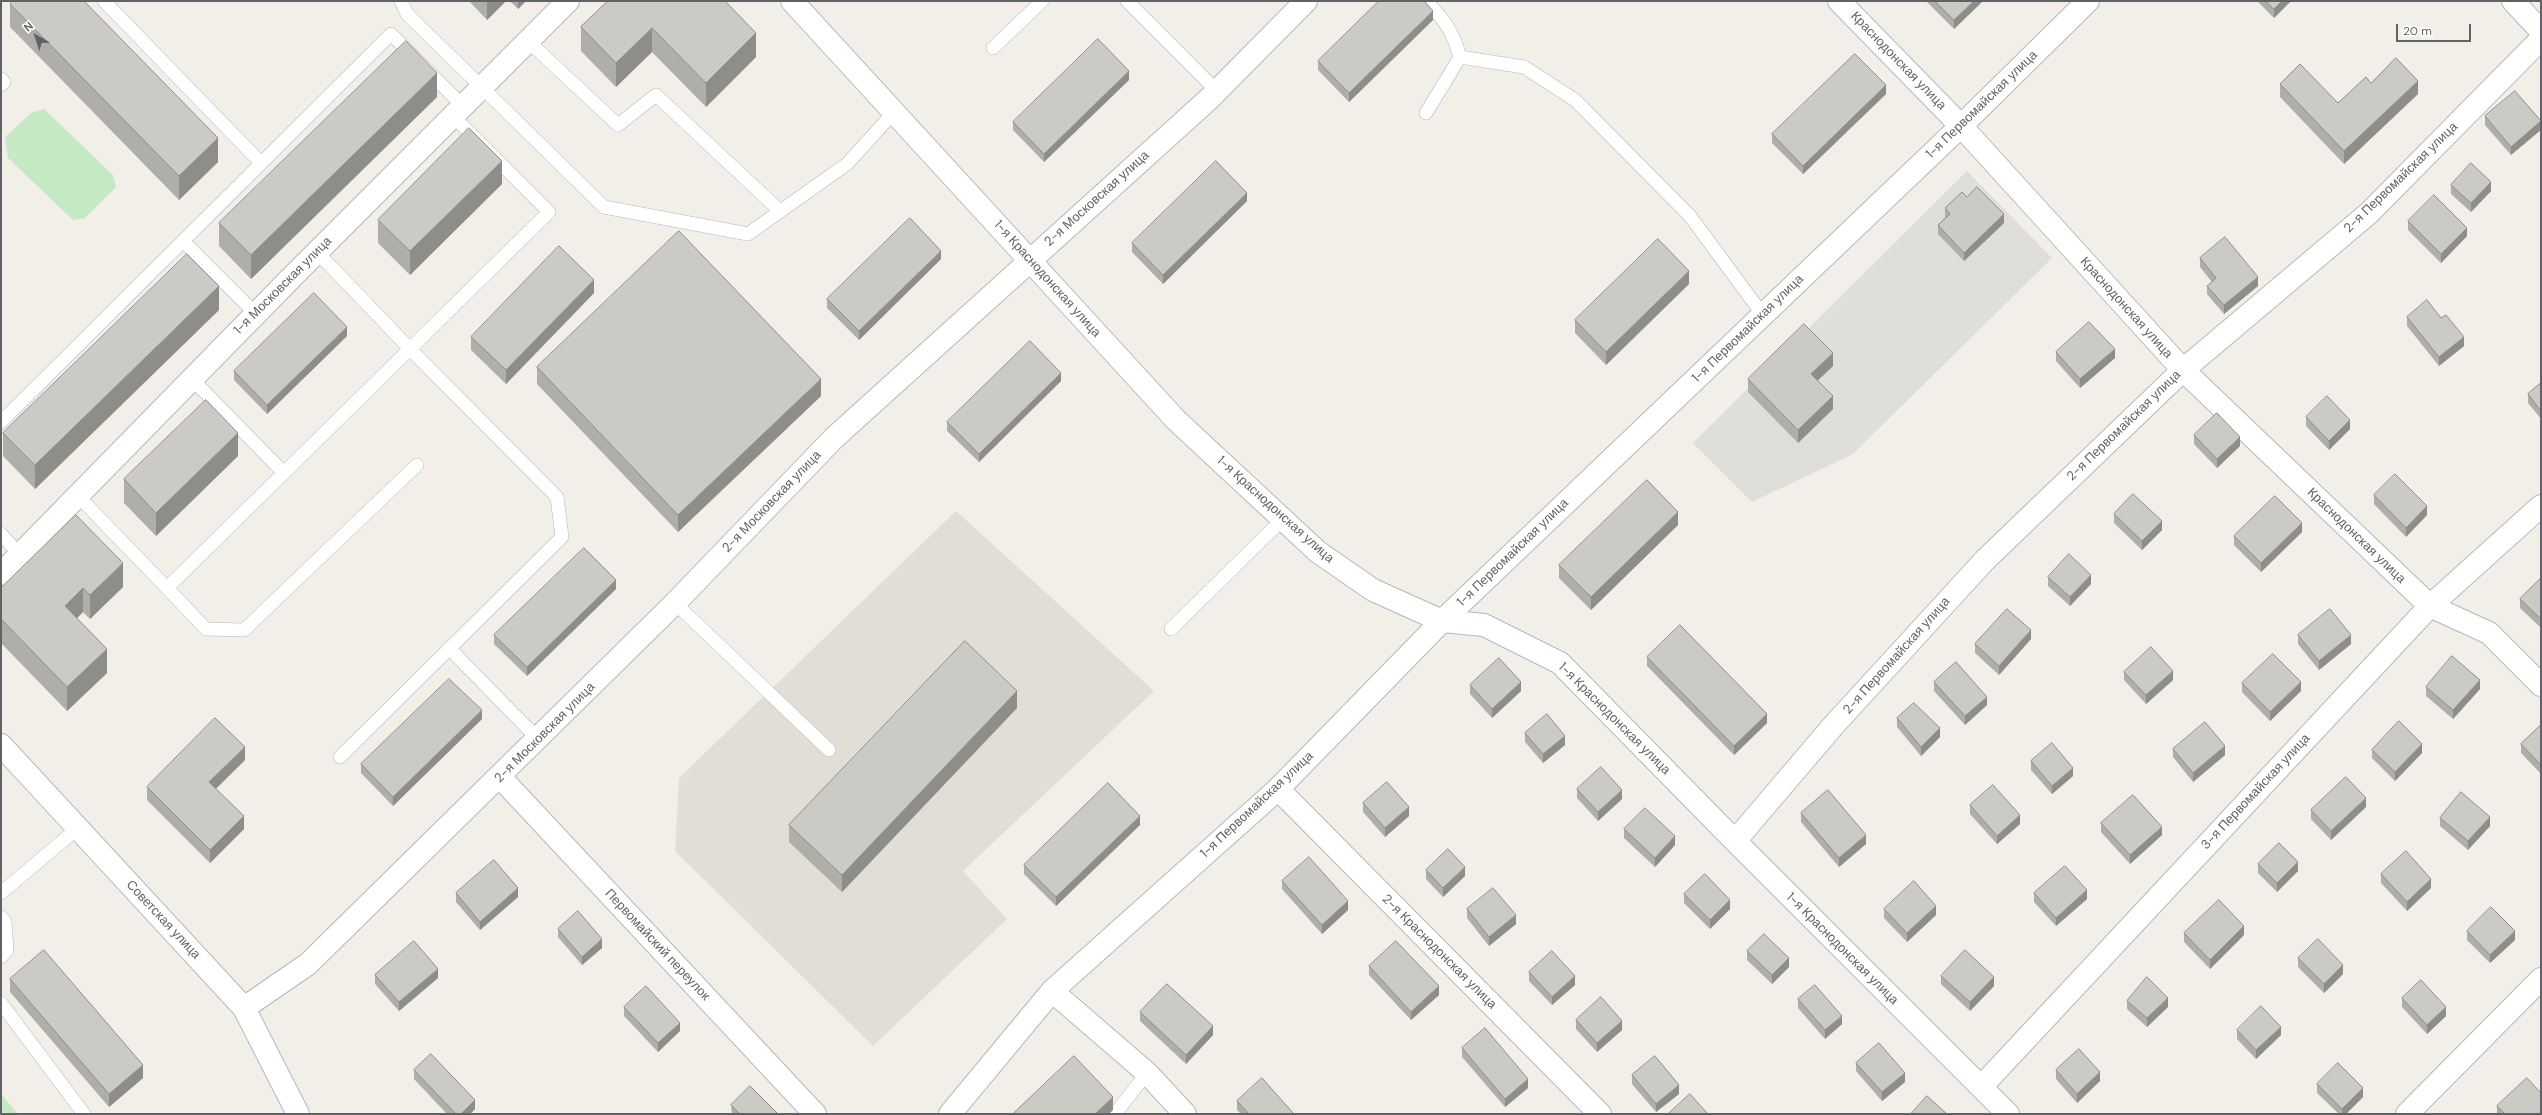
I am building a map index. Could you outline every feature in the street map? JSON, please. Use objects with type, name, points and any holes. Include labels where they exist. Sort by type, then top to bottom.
[{"type":"street","name":"1-я Московская улица","points":[[1,574],[317,252],[568,1]]},
{"type":"street","name":"1-я Краснодонская улица","points":[[792,1],[1176,420],[1318,552],[1373,590],[1442,621],[1484,625],[1560,662],[1735,841],[2008,1114]]},
{"type":"street","name":"2-я Московская улица","points":[[244,1008],[308,964],[500,777],[675,603],[834,438],[1217,91],[1306,1]]},
{"type":"street","name":"Краснодонская улица","points":[[1839,1],[1961,126],[2184,370],[2430,606],[2489,633],[2541,685]]},
{"type":"street","name":"1-я Первомайская улица","points":[[950,1114],[1052,990],[1278,789],[1442,621],[1961,126],[2088,1]]},
{"type":"street","points":[[2512,1],[2541,31]]},
{"type":"street","name":"2-я Первомайская улица","points":[[1735,841],[1833,726],[1984,560],[2184,370],[2369,213],[2541,39]]},
{"type":"street","name":"3-я Первомайская улица","points":[[1980,1086],[2430,606],[2541,506]]},
{"type":"street","name":"Советская улица","points":[[1,745],[244,1008],[298,1114]]},
{"type":"street","name":"Первомайский переулок","points":[[500,777],[815,1114]]},
{"type":"street","name":"2-я Краснодонская улица","points":[[1278,789],[1600,1114]]},
{"type":"street","points":[[2407,1114],[2541,980]]},
{"type":"street","points":[[1052,990],[1147,1073],[1185,1114]]},
{"type":"lane","points":[[104,1],[260,163]]},
{"type":"lane","points":[[401,1],[407,14],[604,207],[748,234],[847,164],[894,112]]},
{"type":"lane","points":[[993,48],[1042,1]]},
{"type":"lane","points":[[1127,1],[1217,91]]},
{"type":"lane","points":[[1425,1],[1441,16],[1455,40],[1460,57],[1426,113]]},
{"type":"lane","points":[[1,422],[391,34],[549,212],[167,588]]},
{"type":"lane","points":[[528,41],[618,125],[656,95],[780,211]]},
{"type":"lane","points":[[1460,57],[1524,67],[1575,100],[1690,216],[1763,315]]},
{"type":"lane","points":[[1,79],[4,82],[1,85]]},
{"type":"lane","points":[[183,240],[256,314]]},
{"type":"lane","points":[[317,252],[410,349],[557,497],[562,537],[340,756]]},
{"type":"lane","points":[[192,379],[284,473]]},
{"type":"lane","points":[[78,496],[206,629],[244,630],[417,465]]},
{"type":"lane","points":[[1172,629],[1283,519]]},
{"type":"lane","points":[[1,534],[20,554]]},
{"type":"lane","points":[[675,603],[829,750]]},
{"type":"lane","points":[[449,648],[538,739]]},
{"type":"lane","points":[[1,893],[78,828]]},
{"type":"lane","points":[[1,917],[5,922],[7,950],[1,957]]},
{"type":"lane","points":[[1,1003],[84,1114]]},
{"type":"lane","points":[[1115,1114],[1147,1073]]},
{"type":"shaded area","points":[[1967,171],[2052,258],[1853,454],[1752,502],[1693,443]]},
{"type":"shaded area","points":[[956,511],[1154,691],[963,871],[1007,919],[873,1046],[675,851],[679,778]]},
{"type":"green space","points":[[44,109],[113,175],[116,187],[85,218],[73,220],[8,158],[5,137],[31,113]]},
{"type":"green space","points":[[1,1094],[18,1114],[1,1114]]},
{"type":"building","points":[[13,1],[84,1],[218,138],[179,176],[10,4]]},
{"type":"building","points":[[608,1],[725,1],[756,33],[706,83],[652,28],[616,63],[581,27]]},
{"type":"building","points":[[1379,1],[1424,1],[1433,11],[1349,93],[1318,61]]},
{"type":"building","points":[[1935,1],[1974,1],[1954,20]]},
{"type":"building","points":[[2266,1],[2282,1],[2274,9]]},
{"type":"building","points":[[1098,39],[1129,71],[1044,154],[1013,122]]},
{"type":"building","points":[[406,41],[437,73],[251,255],[219,223]]},
{"type":"building","points":[[1855,54],[1886,85],[1803,166],[1772,134]]},
{"type":"building","points":[[2396,58],[2418,81],[2344,151],[2280,84],[2300,64],[2338,103],[2366,77],[2371,83]]},
{"type":"building","points":[[2515,91],[2541,121],[2511,147],[2485,116]]},
{"type":"building","points":[[469,128],[502,161],[410,251],[378,220]]},
{"type":"building","points":[[1216,161],[1247,193],[1163,275],[1132,243]]},
{"type":"building","points":[[2471,163],[2491,182],[2471,203],[2451,185]]},
{"type":"building","points":[[1977,187],[2004,214],[1964,253],[1938,225],[1950,214],[1945,208],[1962,192],[1967,197]]},
{"type":"building","points":[[2434,195],[2467,228],[2441,254],[2408,221]]},
{"type":"building","points":[[910,218],[941,251],[859,331],[827,299]]},
{"type":"building","points":[[679,231],[821,379],[678,515],[537,367]]},
{"type":"building","points":[[2225,237],[2258,277],[2224,305],[2207,286],[2216,278],[2200,258]]},
{"type":"building","points":[[1658,239],[1689,271],[1606,352],[1575,320]]},
{"type":"building","points":[[559,246],[594,280],[506,370],[471,337]]},
{"type":"building","points":[[187,254],[219,286],[35,465],[3,433]]},
{"type":"building","points":[[314,293],[347,327],[267,405],[234,371]]},
{"type":"building","points":[[2427,300],[2441,318],[2446,315],[2464,337],[2439,357],[2407,317]]},
{"type":"building","points":[[2089,322],[2115,349],[2080,379],[2056,352]]},
{"type":"building","points":[[1804,324],[1833,353],[1811,374],[1833,396],[1798,430],[1748,379]]},
{"type":"building","points":[[1030,341],[1061,373],[979,454],[947,422]]},
{"type":"building","points":[[2541,383],[2541,411],[2528,394]]},
{"type":"building","points":[[2327,396],[2350,420],[2329,441],[2306,417]]},
{"type":"building","points":[[206,400],[238,433],[156,513],[124,479]]},
{"type":"building","points":[[2217,413],[2240,437],[2217,459],[2194,435]]},
{"type":"building","points":[[2395,474],[2427,506],[2406,528],[2374,495]]},
{"type":"building","points":[[1647,480],[1678,512],[1591,597],[1559,565]]},
{"type":"building","points":[[2133,494],[2162,521],[2142,541],[2114,514]]},
{"type":"building","points":[[2275,496],[2302,523],[2261,563],[2234,536]]},
{"type":"building","points":[[76,515],[123,563],[90,595],[83,588],[65,606],[107,649],[67,687],[1,619],[1,588]]},
{"type":"building","points":[[584,548],[616,580],[527,667],[494,635]]},
{"type":"building","points":[[2069,554],[2091,575],[2070,597],[2048,577]]},
{"type":"building","points":[[2541,578],[2541,619],[2520,599]]},
{"type":"building","points":[[2007,609],[2031,630],[1999,666],[1975,644]]},
{"type":"building","points":[[2330,609],[2351,635],[2319,661],[2298,635]]},
{"type":"building","points":[[1680,625],[1767,714],[1734,746],[1647,657]]},
{"type":"building","points":[[965,641],[1017,691],[842,875],[789,825]]},
{"type":"building","points":[[2151,647],[2173,671],[2146,695],[2124,672]]},
{"type":"building","points":[[2273,654],[2301,682],[2270,712],[2242,683]]},
{"type":"building","points":[[2452,656],[2480,680],[2453,710],[2426,687]]},
{"type":"building","points":[[1499,658],[1521,682],[1492,709],[1470,685]]},
{"type":"building","points":[[1956,662],[1987,697],[1965,716],[1934,682]]},
{"type":"building","points":[[449,679],[482,710],[393,797],[361,764]]},
{"type":"building","points":[[1914,703],[1940,728],[1921,747],[1897,718]]},
{"type":"building","points":[[1547,714],[1565,736],[1543,754],[1525,733]]},
{"type":"building","points":[[215,718],[245,747],[209,782],[244,816],[210,850],[147,787]]},
{"type":"building","points":[[2399,721],[2422,744],[2395,772],[2372,750]]},
{"type":"building","points":[[2205,722],[2225,746],[2193,773],[2173,749]]},
{"type":"building","points":[[2541,725],[2541,765],[2521,744]]},
{"type":"building","points":[[2052,743],[2073,768],[2052,786],[2031,761]]},
{"type":"building","points":[[1601,767],[1622,790],[1598,812],[1577,789]]},
{"type":"building","points":[[2346,777],[2366,798],[2331,831],[2311,810]]},
{"type":"building","points":[[1387,782],[1409,807],[1385,828],[1363,803]]},
{"type":"building","points":[[1108,783],[1140,816],[1056,897],[1024,865]]},
{"type":"building","points":[[1993,785],[2020,815],[1997,836],[1970,805]]},
{"type":"building","points":[[1828,790],[1866,835],[1839,858],[1801,813]]},
{"type":"building","points":[[2461,792],[2490,817],[2468,841],[2440,818]]},
{"type":"building","points":[[2133,795],[2162,827],[2130,855],[2101,823]]},
{"type":"building","points":[[1645,808],[1675,836],[1655,858],[1624,829]]},
{"type":"building","points":[[2279,843],[2298,862],[2277,883],[2258,864]]},
{"type":"building","points":[[1448,849],[1465,867],[1443,888],[1426,870]]},
{"type":"building","points":[[2406,851],[2431,879],[2407,902],[2381,874]]},
{"type":"building","points":[[1309,857],[1348,901],[1322,925],[1282,881]]},
{"type":"building","points":[[494,860],[518,888],[480,922],[456,893]]},
{"type":"building","points":[[2065,866],[2087,890],[2056,918],[2034,893]]},
{"type":"building","points":[[1705,874],[1730,900],[1710,920],[1684,894]]},
{"type":"building","points":[[1914,881],[1936,906],[1907,933],[1884,909]]},
{"type":"building","points":[[1493,888],[1516,915],[1489,937],[1467,909]]},
{"type":"building","points":[[2219,900],[2244,926],[2210,960],[2184,933]]},
{"type":"building","points":[[2491,907],[2515,931],[2490,955],[2467,931]]},
{"type":"building","points":[[578,911],[602,939],[582,957],[558,929]]},
{"type":"building","points":[[1764,934],[1789,958],[1772,975],[1747,951]]},
{"type":"building","points":[[2318,939],[2343,965],[2324,984],[2298,958]]},
{"type":"building","points":[[414,941],[438,969],[399,1002],[375,975]]},
{"type":"building","points":[[1396,941],[1439,986],[1411,1012],[1369,966]]},
{"type":"building","points":[[44,950],[143,1065],[109,1094],[10,979]]},
{"type":"building","points":[[1965,950],[1994,977],[1970,1002],[1941,976]]},
{"type":"building","points":[[1552,951],[1575,976],[1552,997],[1529,972]]},
{"type":"building","points":[[2147,977],[2168,998],[2147,1018],[2127,1001]]},
{"type":"building","points":[[2421,980],[2446,1007],[2427,1025],[2402,998]]},
{"type":"building","points":[[1167,984],[1213,1026],[1186,1055],[1140,1012]]},
{"type":"building","points":[[1815,985],[1842,1016],[1825,1030],[1798,999]]},
{"type":"building","points":[[646,986],[680,1023],[658,1043],[624,1007]]},
{"type":"building","points":[[1601,997],[1622,1021],[1597,1043],[1576,1020]]},
{"type":"building","points":[[2261,1006],[2281,1027],[2256,1050],[2237,1030]]},
{"type":"building","points":[[1485,1028],[1528,1079],[1505,1099],[1462,1048]]},
{"type":"building","points":[[1879,1043],[1905,1073],[1882,1092],[1856,1063]]},
{"type":"building","points":[[2079,1049],[2100,1072],[2077,1094],[2056,1070]]},
{"type":"building","points":[[431,1054],[475,1100],[461,1114],[456,1114],[414,1070]]},
{"type":"building","points":[[1074,1056],[1113,1097],[1095,1114],[1013,1114]]},
{"type":"building","points":[[1655,1056],[1679,1085],[1656,1104],[1632,1075]]},
{"type":"building","points":[[2338,1063],[2363,1088],[2342,1109],[2317,1084]]},
{"type":"building","points":[[1262,1078],[1294,1114],[1249,1114],[1237,1101]]},
{"type":"building","points":[[2527,1078],[2541,1093],[2541,1113],[2505,1114],[2497,1106]]},
{"type":"building","points":[[750,1086],[778,1114],[740,1114],[731,1105]]},
{"type":"building","points":[[1690,1094],[1708,1114],[1668,1114]]},
{"type":"building","points":[[1927,1096],[1947,1114],[1911,1114]]}]
